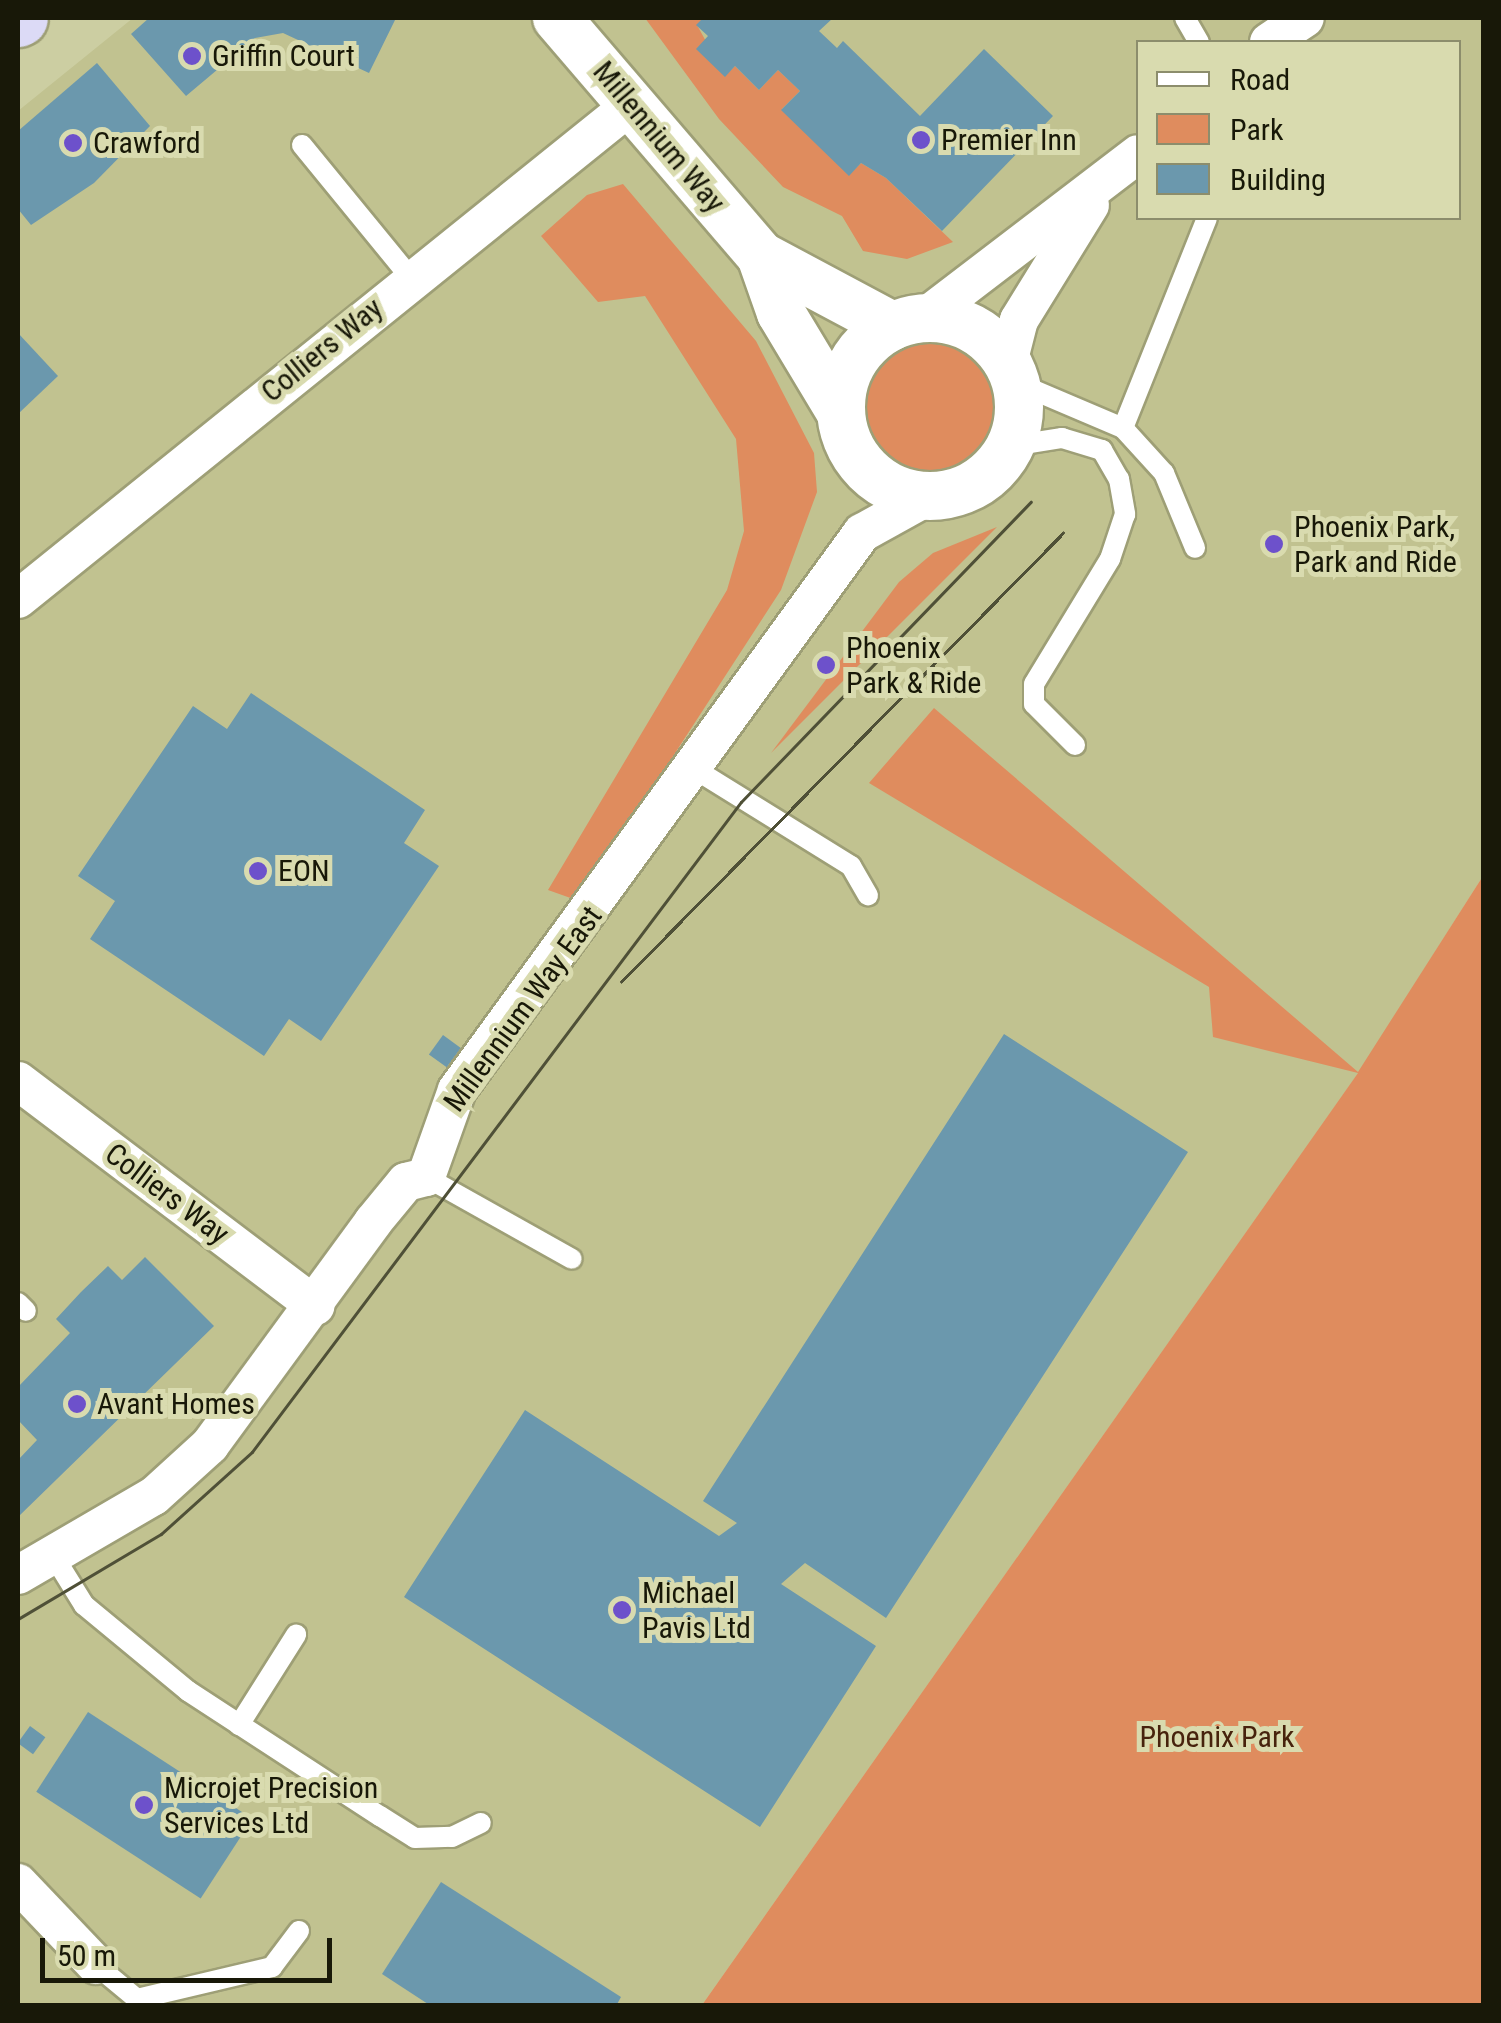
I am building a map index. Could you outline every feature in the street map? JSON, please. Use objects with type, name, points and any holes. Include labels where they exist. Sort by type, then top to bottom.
[{"type":"street","name":"Millennium Way","points":[[557,18],[761,256],[781,314],[840,411]]},
{"type":"street","points":[[1272,40],[1305,18]]},
{"type":"street","name":"Colliers Way","points":[[18,600],[411,278],[631,105]]},
{"type":"street","points":[[1099,190],[1019,320],[1011,446],[977,485],[926,497],[866,471],[840,411],[853,360],[1099,190],[1136,156]]},
{"type":"street","name":"Millennium Way","points":[[761,256],[908,322]]},
{"type":"street","points":[[908,322],[973,328],[1013,373]]},
{"type":"street","name":"Millennium Way East","points":[[426,1177],[457,1090],[862,533],[926,497]]},
{"type":"street","name":"Colliers Way","points":[[18,1082],[316,1306]]},
{"type":"street","points":[[18,1575],[154,1496],[210,1445],[406,1182],[426,1177]]},
{"type":"street","points":[[18,1884],[96,1965]]},
{"type":"lane","points":[[1185,18],[1198,40]]},
{"type":"lane","points":[[302,145],[411,278]]},
{"type":"lane","points":[[1123,428],[1206,220]]},
{"type":"lane","points":[[1013,373],[1123,428],[1164,472],[1195,548]]},
{"type":"lane","points":[[1011,446],[1062,438],[1102,450],[1119,479],[1125,514],[1110,559],[1034,684],[1034,704],[1075,745]]},
{"type":"lane","points":[[693,768],[851,866],[868,895]]},
{"type":"lane","points":[[426,1177],[572,1260]]},
{"type":"lane","points":[[53,1555],[98,1619],[239,1725],[415,1838],[452,1837],[481,1823]]},
{"type":"lane","points":[[239,1725],[296,1635]]},
{"type":"lane","points":[[96,1965],[137,1999],[272,1967],[299,1931]]},
{"type":"shaded area","points":[[133,18],[1483,18],[1483,876],[1359,1072],[702,2005],[18,2006],[18,111]]},
{"type":"green space","points":[[645,18],[703,18],[697,25],[725,76],[735,66],[759,90],[778,70],[800,91],[782,109],[849,175],[861,163],[886,178],[953,242],[907,259],[863,251],[842,216],[783,187],[719,119]]},
{"type":"green space","points":[[623,184],[756,341],[814,453],[817,492],[781,590],[579,901],[548,890],[727,590],[744,531],[736,439],[645,296],[598,302],[541,236],[587,195]]},
{"type":"green space","points":[[931,341],[956,347],[978,361],[992,383],[998,408],[992,433],[978,455],[956,469],[931,475],[906,469],[884,455],[870,433],[864,408],[870,383],[884,361],[906,347]]},
{"type":"green space","points":[[997,527],[771,753],[899,582],[933,553]]},
{"type":"green space","name":"Phoenix Park","points":[[934,708],[1358,1072],[1483,876],[1483,2005],[702,2005],[1358,1073],[1213,1037],[1209,987],[869,783]]},
{"type":"building","name":"Griffin Court","points":[[149,18],[396,18],[369,73],[283,33],[255,38],[186,96],[131,34]]},
{"type":"building","name":"Premier Inn","points":[[703,18],[833,18],[819,31],[837,48],[843,41],[920,116],[984,49],[1053,116],[942,231],[886,178],[861,163],[849,176],[781,110],[800,91],[778,70],[759,90],[735,66],[725,77],[696,49],[708,36],[696,25]]},
{"type":"building","name":"Crawford","points":[[97,63],[150,126],[94,183],[31,225],[18,209],[18,131]]},
{"type":"building","points":[[18,333],[58,376],[18,414]]},
{"type":"building","name":"EON","points":[[251,693],[425,810],[404,843],[439,866],[321,1041],[289,1019],[264,1056],[90,939],[115,901],[78,876],[193,706],[227,729]]},
{"type":"building","points":[[1004,1034],[1188,1152],[886,1618],[805,1563],[781,1584],[876,1646],[760,1827],[404,1597],[525,1410],[719,1536],[737,1523],[703,1501]]},
{"type":"building","points":[[443,1035],[461,1048],[447,1067],[429,1054]]},
{"type":"building","name":"Avant Homes","points":[[145,1257],[214,1326],[18,1517],[18,1460],[37,1440],[18,1420],[18,1387],[70,1333],[56,1319],[81,1292],[108,1266],[122,1280]]},
{"type":"building","name":"Microjet Precision Services Ltd","points":[[88,1712],[252,1819],[201,1898],[36,1792]]},
{"type":"building","points":[[30,1726],[45,1737],[33,1754],[18,1743]]},
{"type":"building","points":[[441,1882],[621,1997],[616,2006],[431,2006],[382,1974]]},
{"type":"tram line","points":[[18,1619],[161,1534],[252,1452],[741,802],[1031,502]]},
{"type":"tram line","points":[[621,982],[1063,533]]},
{"type":"place","name":"Griffin Court","points":[[192,56]]},
{"type":"place","name":"Premier Inn","points":[[921,140]]},
{"type":"place","name":"Crawford","points":[[73,143]]},
{"type":"place","name":"Phoenix Park, Park and Ride","points":[[1274,544]]},
{"type":"place","name":"Phoenix Park & Ride","points":[[826,665]]},
{"type":"place","name":"EON","points":[[258,871]]},
{"type":"place","name":"Avant Homes","points":[[77,1404]]},
{"type":"place","name":"Michael Pavis Ltd","points":[[622,1610]]},
{"type":"place","name":"Microjet Precision Services Ltd","points":[[144,1805]]}]
